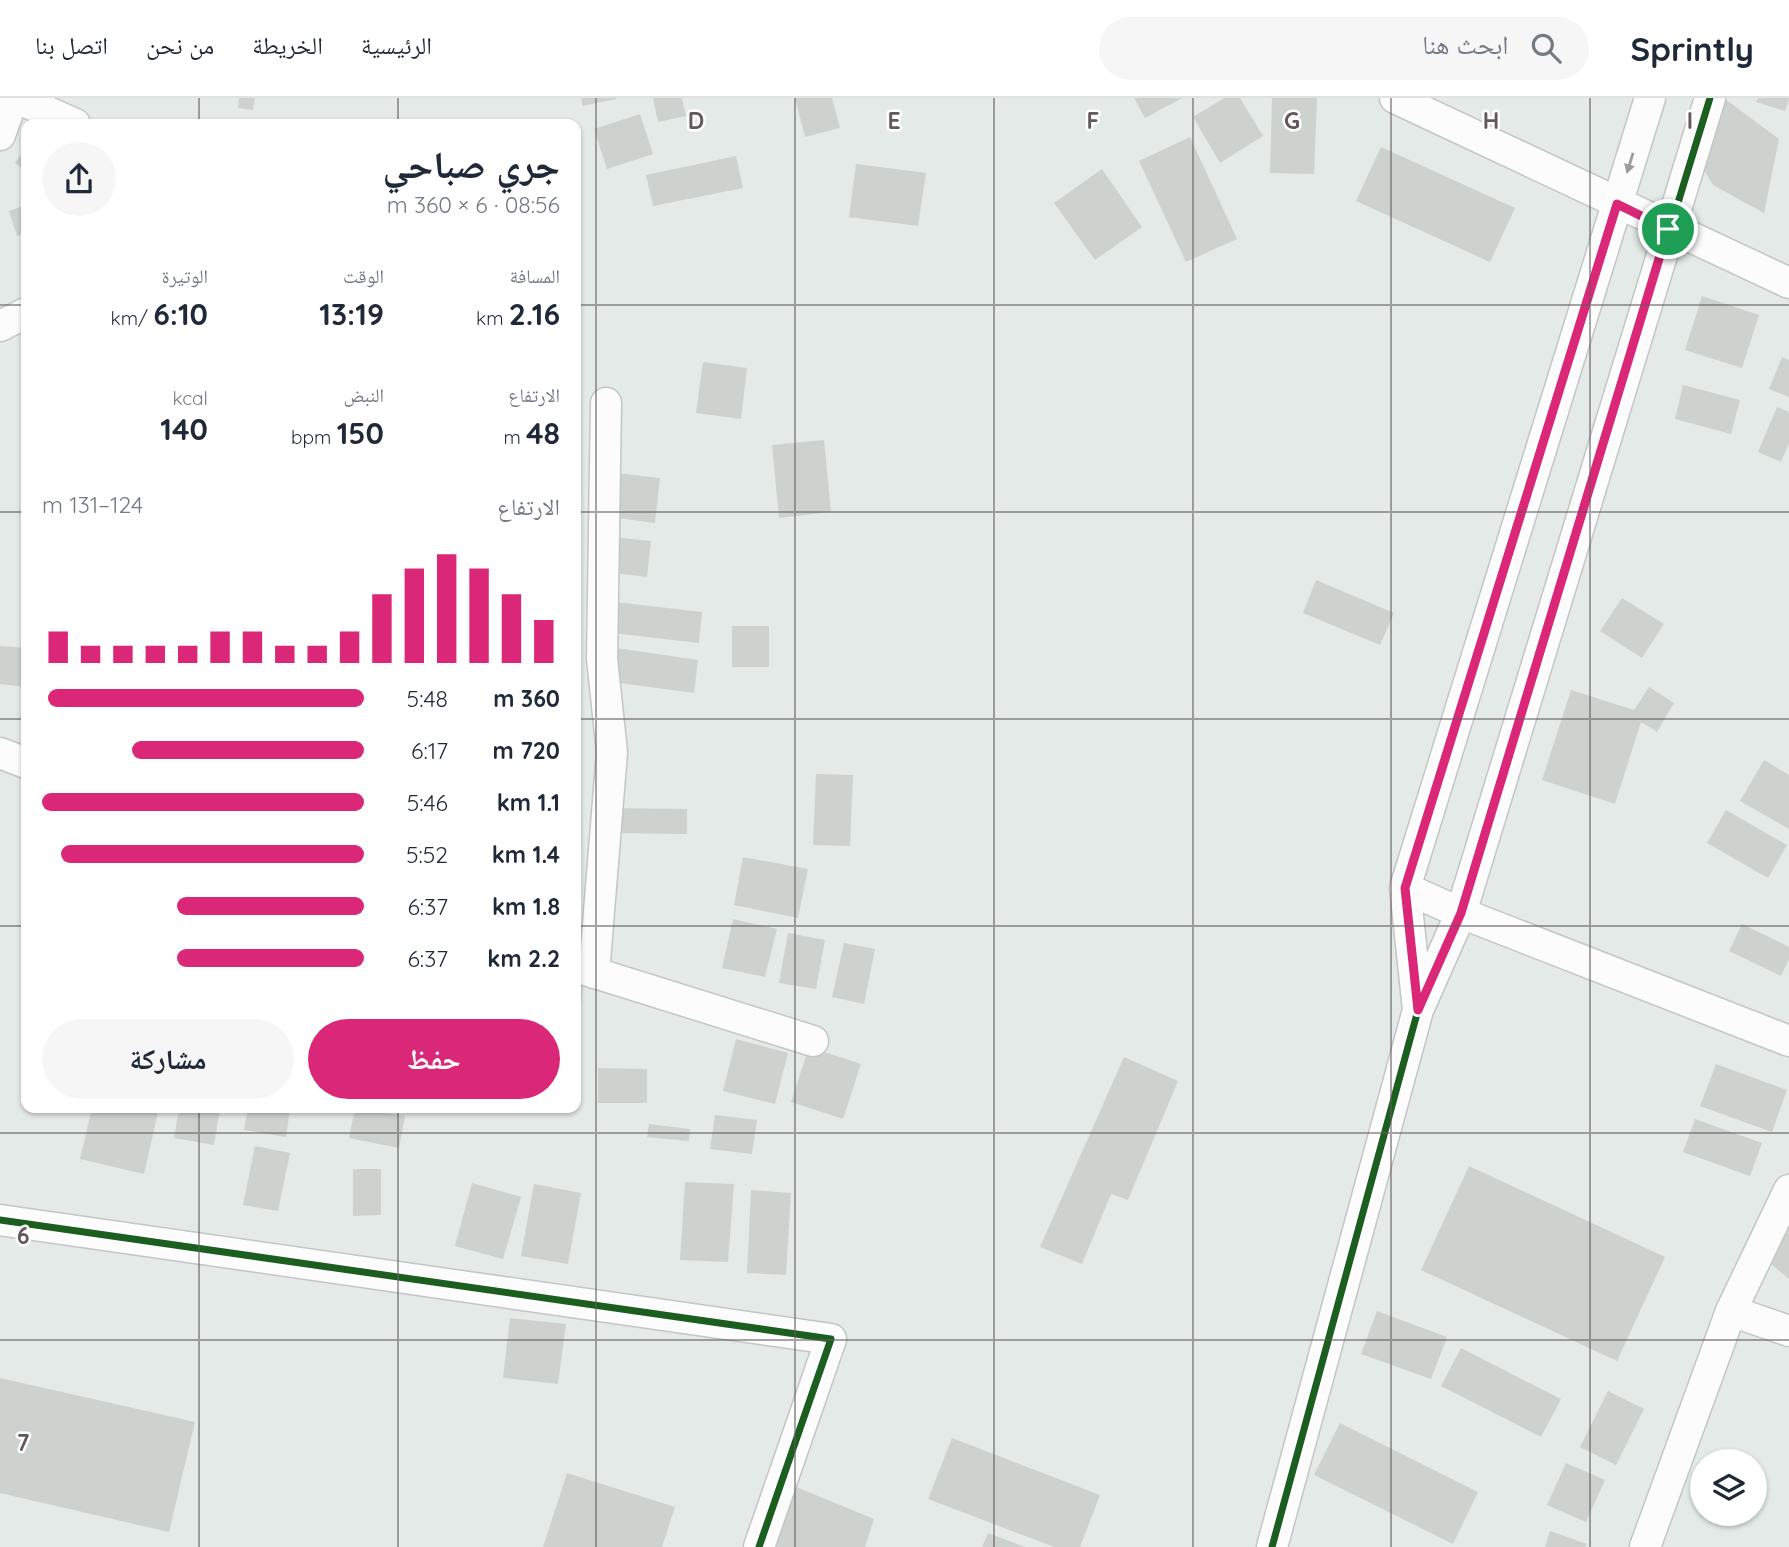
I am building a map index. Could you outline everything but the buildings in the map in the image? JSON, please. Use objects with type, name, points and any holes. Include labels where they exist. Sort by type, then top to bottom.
[{"type":"street","points":[[0,135],[15,98],[63,119]]},
{"type":"street","points":[[1395,98],[1668,229],[1789,283]]},
{"type":"street","points":[[1418,1010],[1405,888],[1650,98]]},
{"type":"street","points":[[1272,1547],[1418,1010],[1461,913],[1710,98]]},
{"type":"street","points":[[0,326],[21,316]]},
{"type":"street","points":[[606,403],[602,659],[612,752],[585,970],[813,1041]]},
{"type":"street","points":[[0,753],[21,761]]},
{"type":"street","points":[[1405,888],[1461,913],[1789,1041]]},
{"type":"street","points":[[1645,1547],[1731,1311],[1789,1190]]},
{"type":"street","points":[[0,1220],[831,1339],[759,1547]]},
{"type":"street","points":[[1731,1311],[1789,1331]]},
{"type":"cycle path","points":[[1272,1547],[1418,1010],[1461,913],[1710,98]]},
{"type":"cycle path","points":[[0,1220],[831,1339],[759,1547]]},
{"type":"route","points":[[1617,204],[1668,229],[1461,913],[1418,1010],[1405,888],[1617,204]]}]
